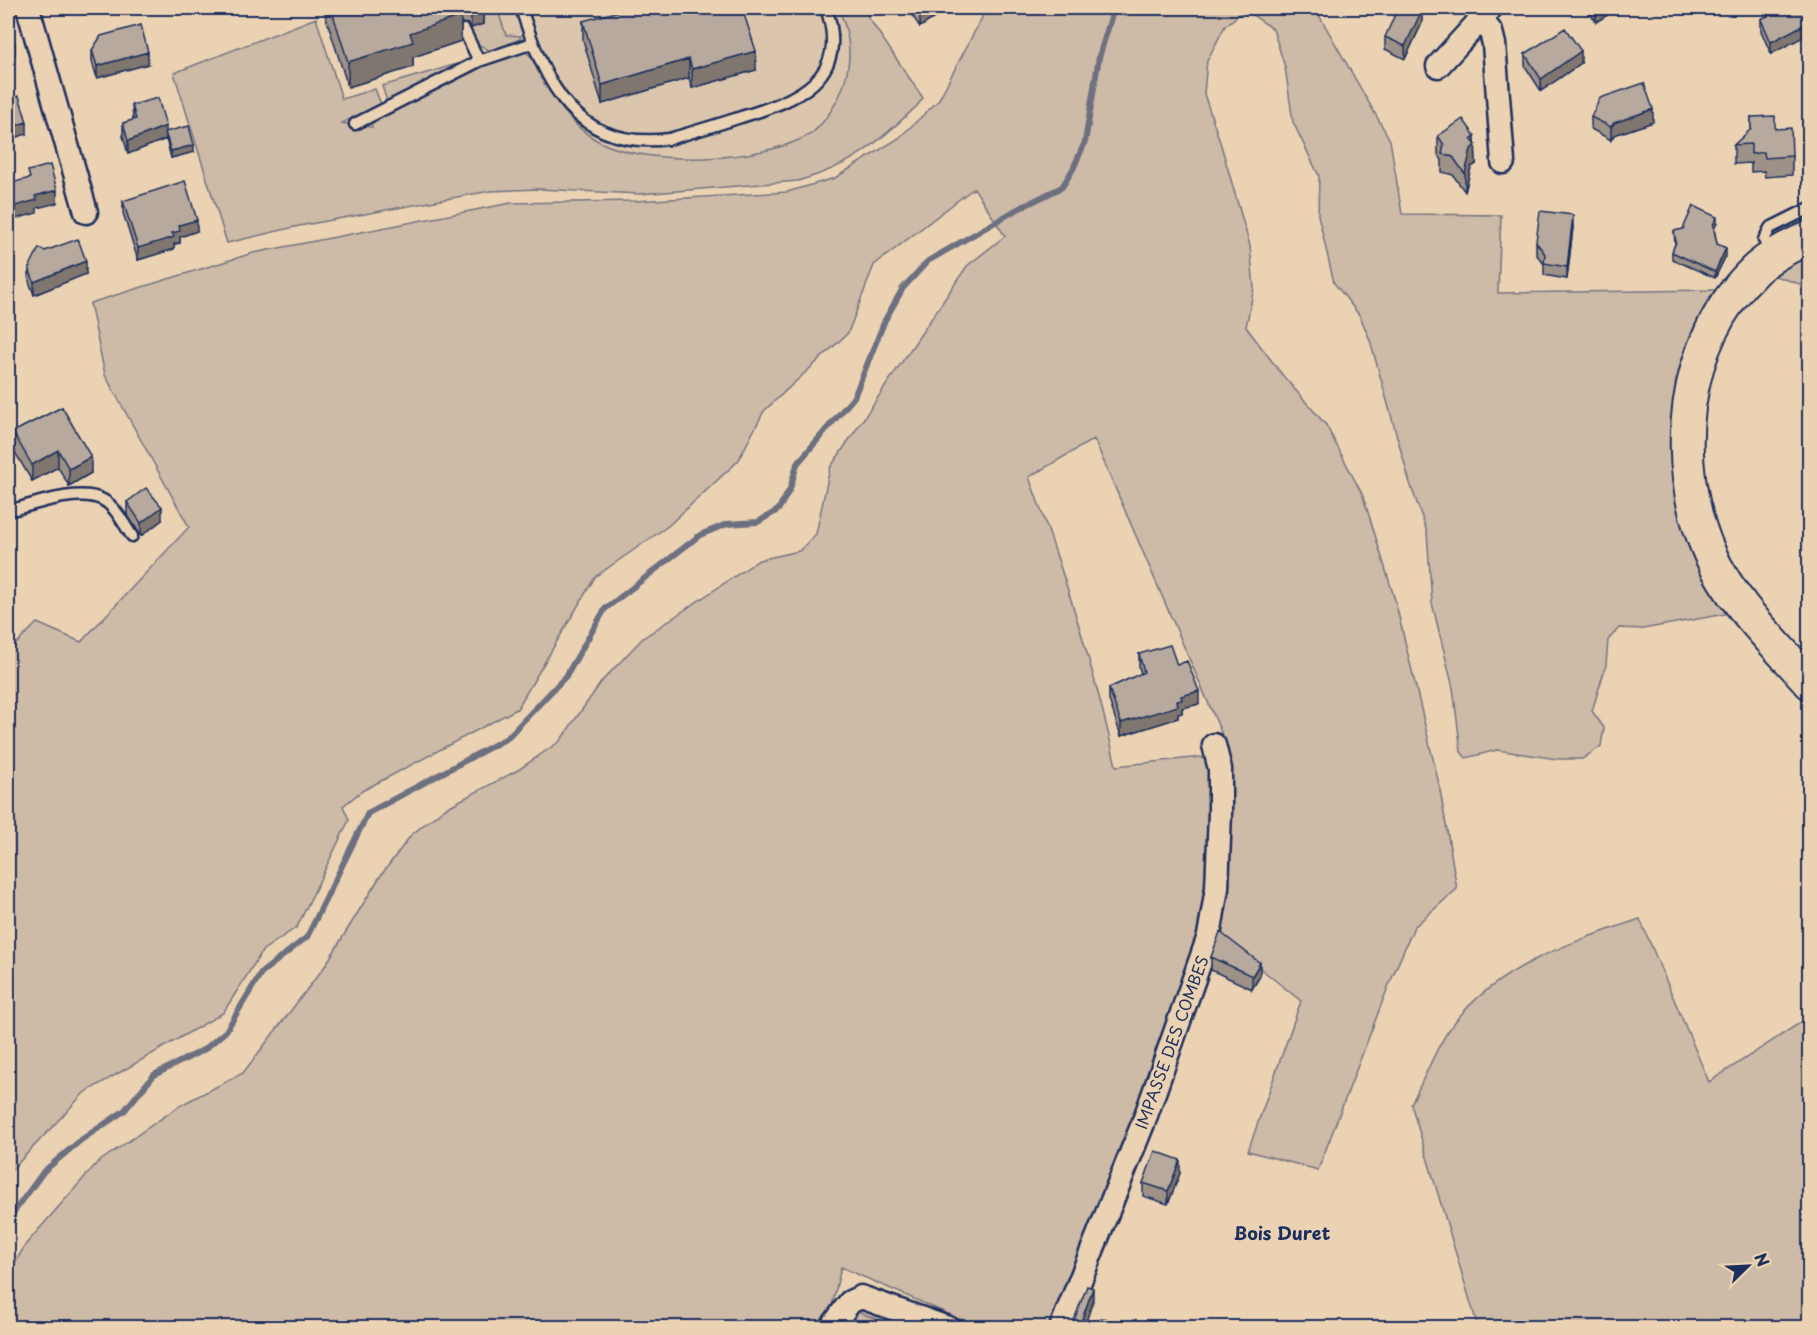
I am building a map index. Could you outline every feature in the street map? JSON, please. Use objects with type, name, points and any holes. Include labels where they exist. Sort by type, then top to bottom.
[{"type":"main road","points":[[1809,237],[1757,268],[1726,304],[1712,331],[1689,406],[1685,438],[1688,478],[1697,520],[1710,555],[1734,594],[1809,683]]},
{"type":"street","points":[[28,8],[86,212]]},
{"type":"street","points":[[1438,66],[1486,13]]},
{"type":"street","points":[[1486,13],[1494,44],[1503,162]]},
{"type":"street","name":"IMPASSE DES COMBES","points":[[1061,1328],[1144,1120],[1209,936],[1217,888],[1220,813],[1220,769],[1214,745]]},
{"type":"street","points":[[831,1328],[850,1302],[861,1297],[948,1328]]},
{"type":"lane","points":[[521,8],[548,76],[573,110],[606,134],[628,141],[650,142],[669,139],[783,105],[804,93],[821,73],[832,48],[833,36],[826,8]]},
{"type":"lane","points":[[464,30],[480,61]]},
{"type":"lane","points":[[355,124],[480,61],[533,43]]},
{"type":"lane","points":[[1773,257],[1764,245],[1765,234],[1783,220],[1809,208]]},
{"type":"lane","points":[[8,511],[59,498],[84,495],[101,499],[112,507],[132,536]]},
{"type":"shaded area","points":[[478,8],[497,8],[506,35],[521,36],[520,39],[490,51],[476,43],[470,28],[483,24]]},
{"type":"shaded area","points":[[483,8],[862,8],[923,98],[917,106],[856,159],[798,181],[640,194],[538,189]]},
{"type":"shaded area","points":[[838,8],[862,8],[923,98],[917,106],[863,152],[818,175],[798,181],[640,194],[538,189],[490,191],[299,226],[227,243],[174,73],[316,18],[342,99],[375,89],[381,104],[342,123],[372,127],[371,123],[498,59],[525,51],[535,63],[563,110],[577,125],[600,142],[621,150],[675,158],[735,156],[789,144],[809,135],[831,111],[843,86],[849,60],[847,34]]},
{"type":"shaded area","points":[[987,8],[1315,8],[1390,140],[1402,214],[1501,215],[1498,293],[1714,290],[1720,295],[1676,421],[1736,612],[1643,629],[1619,628],[1608,640],[1606,665],[1592,711],[1604,728],[1601,746],[1582,759],[1557,759],[1497,750],[1466,758],[1461,752],[1453,688],[1432,603],[1427,532],[1410,483],[1370,340],[1360,316],[1334,283],[1318,215],[1319,176],[1293,122],[1285,67],[1273,29],[1245,10],[1225,26],[1207,61],[1204,94],[1250,246],[1254,288],[1246,327],[1284,377],[1326,425],[1363,496],[1395,600],[1439,784],[1457,889],[1414,927],[1388,987],[1318,1170],[1248,1151],[1301,1001],[1216,933],[1224,863],[1224,739],[1094,439],[1029,477],[1077,620],[1116,766],[1201,757],[1213,767],[1204,935],[1130,1139],[1050,1327],[978,1327],[841,1267],[831,1310],[820,1327],[8,1327],[8,1274],[26,1244],[97,1163],[181,1105],[243,1073],[325,966],[379,878],[411,835],[444,809],[518,770],[560,741],[602,681],[643,638],[759,560],[799,551],[816,534],[830,468],[967,266],[1005,236],[974,188],[874,265],[848,333],[764,411],[738,461],[668,526],[595,577],[517,709],[362,791],[343,806],[349,820],[297,927],[263,950],[223,1013],[84,1093],[8,1174],[8,652],[37,623],[81,642],[189,527],[105,375],[90,303],[253,253],[511,203],[636,201],[787,192],[835,178],[899,138],[938,101]]},
{"type":"shaded area","points":[[464,62],[387,102],[382,86]]},
{"type":"shaded area","points":[[1809,251],[1809,287],[1772,275]]},
{"type":"shaded area","points":[[1640,919],[1709,1082],[1809,1017],[1810,1253],[1804,1256],[1809,1268],[1809,1327],[1478,1327],[1411,1104],[1436,1052],[1454,1023],[1493,985],[1515,970],[1564,946]]},
{"type":"shaded area","points":[[855,1311],[898,1327],[843,1328]]},
{"type":"building","points":[[331,8],[458,8],[461,16],[410,33],[413,42],[348,62]]},
{"type":"building","points":[[630,8],[647,8],[648,12],[663,8],[742,8],[756,51],[692,69],[689,59],[602,85],[583,21]]},
{"type":"building","points":[[915,8],[931,8],[920,15]]},
{"type":"building","points":[[1398,8],[1420,8],[1422,10],[1405,46],[1385,37]]},
{"type":"building","points":[[1781,8],[1808,8],[1809,22],[1771,42],[1761,19]]},
{"type":"building","points":[[8,19],[15,43],[8,45]]},
{"type":"building","points":[[141,25],[148,52],[97,66],[92,50],[101,36]]},
{"type":"building","points":[[1565,28],[1581,51],[1541,79],[1525,54]]},
{"type":"building","points":[[1644,83],[1653,109],[1614,123],[1611,127],[1591,117],[1600,98]]},
{"type":"building","points":[[19,96],[27,122],[8,128],[8,99]]},
{"type":"building","points":[[158,98],[166,126],[128,141],[123,123],[136,119],[132,105]]},
{"type":"building","points":[[1775,116],[1775,129],[1791,128],[1792,156],[1765,158],[1764,152],[1751,154],[1751,144],[1734,145],[1751,129],[1751,117]]},
{"type":"building","points":[[1463,119],[1475,136],[1471,139],[1476,145],[1471,149],[1465,174],[1453,157],[1442,154],[1444,145],[1438,136]]},
{"type":"building","points":[[189,126],[194,145],[171,151],[165,132]]},
{"type":"building","points":[[50,165],[57,190],[35,196],[37,200],[8,208],[8,184],[30,178],[28,171]]},
{"type":"building","points":[[185,181],[197,220],[179,225],[180,231],[172,233],[174,237],[138,248],[123,201]]},
{"type":"building","points":[[1693,206],[1717,217],[1713,225],[1717,244],[1726,248],[1715,272],[1672,252],[1676,242],[1674,231],[1683,229]]},
{"type":"building","points":[[1540,211],[1573,215],[1567,267],[1544,263],[1545,254],[1536,242]]},
{"type":"building","points":[[78,239],[86,261],[34,282],[29,268],[39,248],[45,251]]},
{"type":"building","points":[[62,407],[91,457],[69,469],[58,450],[32,465],[13,432]]},
{"type":"building","points":[[146,488],[162,507],[141,523],[127,502]]},
{"type":"building","points":[[1170,645],[1177,665],[1187,661],[1199,691],[1181,696],[1182,700],[1177,701],[1178,706],[1121,723],[1109,688],[1144,672],[1139,654]]},
{"type":"building","points":[[1220,932],[1260,963],[1252,976],[1211,957]]},
{"type":"building","points":[[1155,1151],[1180,1160],[1168,1191],[1143,1183]]},
{"type":"building","points":[[1087,1286],[1093,1288],[1079,1328],[1065,1328],[1074,1320]]},
{"type":"waterway","points":[[8,1220],[44,1171],[81,1140],[124,1111],[154,1075],[205,1049],[226,1031],[261,973],[307,937],[368,813],[507,738],[566,676],[605,609],[700,535],[727,524],[758,522],[778,510],[790,489],[797,464],[854,397],[885,320],[903,288],[928,261],[1016,210],[1062,187],[1085,142],[1099,57],[1114,8]]},
{"type":"district","name":"Bois Duret","points":[[1282,1232]]}]
